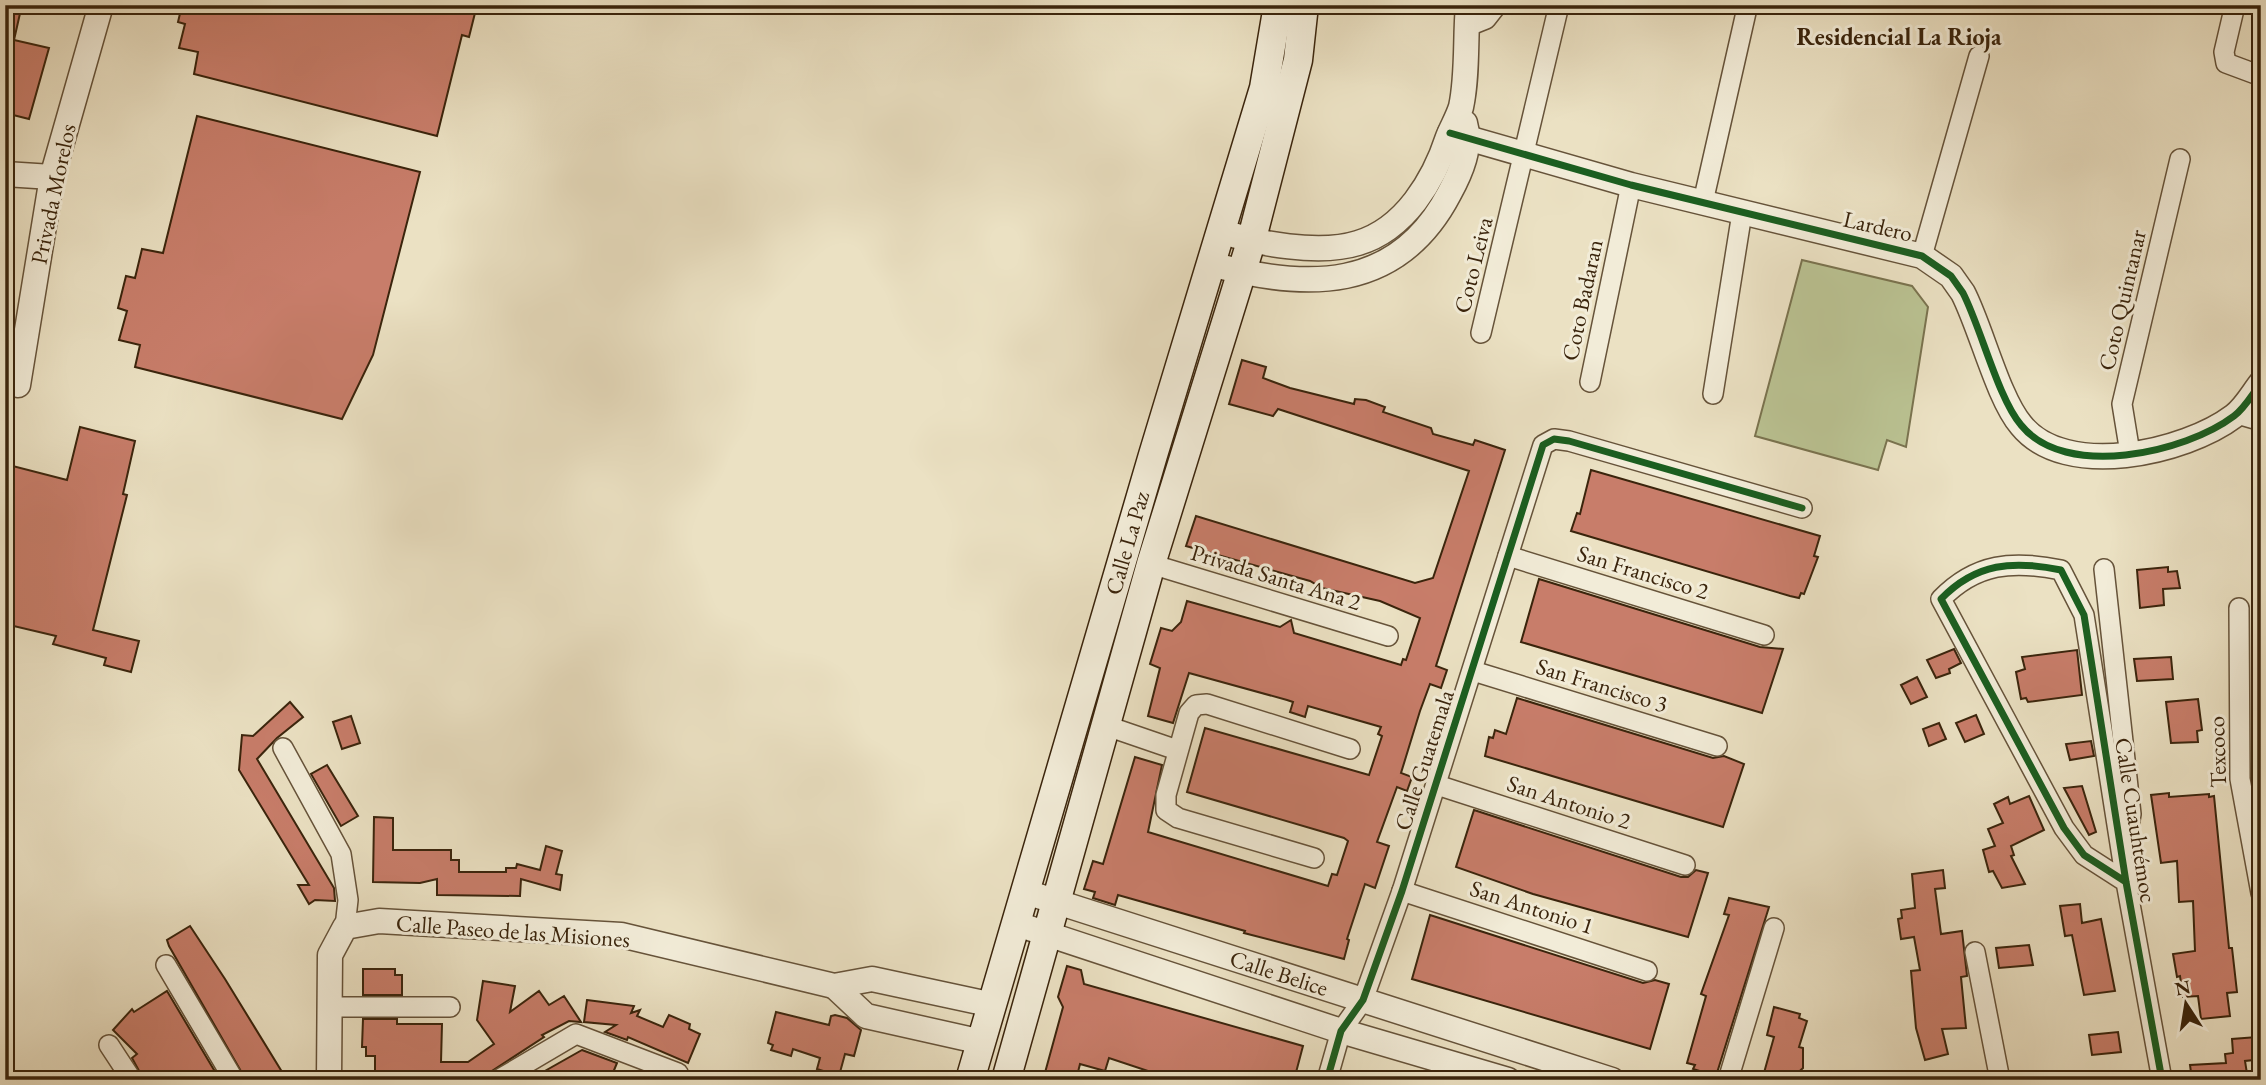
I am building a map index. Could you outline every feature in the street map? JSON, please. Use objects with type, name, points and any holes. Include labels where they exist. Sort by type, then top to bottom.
[{"type":"main road","name":"Calle La Paz","points":[[970,1080],[1264,88],[1278,5]]},
{"type":"main road","name":"Calle La Paz","points":[[1006,1080],[1151,564],[1251,242],[1298,60],[1304,5]]},
{"type":"street","name":"Privada Morelos","points":[[18,385],[52,177],[102,5]]},
{"type":"street","points":[[1211,264],[1240,272],[1321,281],[1344,279],[1393,258],[1410,245],[1434,219],[1453,188],[1460,136],[1467,16],[1486,19],[1497,5]]},
{"type":"street","name":"Coto Leiva","points":[[1481,333],[1559,5]]},
{"type":"street","points":[[2235,5],[2224,52],[2226,63],[2261,76]]},
{"type":"street","points":[[1703,202],[1747,8]]},
{"type":"street","points":[[1922,256],[1979,55]]},
{"type":"street","points":[[1221,231],[1251,242],[1329,247],[1359,243],[1395,223],[1413,204],[1460,136]]},
{"type":"street","name":"Lardero","points":[[1460,136],[1525,157],[1631,185],[1922,256],[1951,276],[1963,293],[2020,425],[2043,444],[2082,457],[2130,453],[2173,445],[2217,427],[2236,414],[2261,383]]},
{"type":"street","name":"Coto Quintanar","points":[[2130,453],[2122,404],[2179,159]]},
{"type":"street","points":[[5,174],[52,177]]},
{"type":"street","name":"Coto Badaran","points":[[1590,382],[1631,185]]},
{"type":"street","points":[[1713,394],[1742,213]]},
{"type":"street","points":[[1359,243],[1365,271]]},
{"type":"street","points":[[2236,414],[2261,421]]},
{"type":"street","name":"Calle Guatemala","points":[[1327,1080],[1341,1031],[1363,1000],[1402,891],[1543,445],[1554,439],[1569,441],[1802,508]]},
{"type":"street","name":"San Francisco 2","points":[[1508,556],[1764,635]]},
{"type":"street","name":"Calle Cuauhtémoc","points":[[2126,882],[2084,855],[2064,828],[1941,600],[1959,581],[1992,568],[2028,563],[2061,570],[2084,615],[2126,882],[2162,1080]]},
{"type":"street","name":"Privada Santa Ana 2","points":[[1151,564],[1388,636]]},
{"type":"street","points":[[2104,569],[2131,814],[2129,838],[2122,855]]},
{"type":"street","name":"Texcoco","points":[[2239,608],[2240,779],[2261,893]]},
{"type":"street","name":"San Francisco 3","points":[[1473,671],[1717,746]]},
{"type":"street","points":[[1314,858],[1178,818],[1166,810],[1166,795],[1189,713],[1196,705],[1207,704],[1350,749]]},
{"type":"street","points":[[1107,726],[1177,750]]},
{"type":"street","points":[[283,748],[341,855],[348,900],[345,927],[330,955],[329,1080]]},
{"type":"street","name":"San Antonio 2","points":[[1437,785],[1685,865]]},
{"type":"street","name":"San Antonio 1","points":[[1402,891],[1647,971]]},
{"type":"street","name":"Calle Belice","points":[[1027,892],[1612,1080]]},
{"type":"street","name":"Calle Paseo de las Misiones","points":[[345,927],[379,921],[621,935],[834,986],[872,979],[993,1005]]},
{"type":"street","name":"Calle Belice","points":[[1017,924],[1341,1031],[1508,1080]]},
{"type":"street","points":[[1728,1080],[1774,928]]},
{"type":"street","points":[[1975,952],[2000,1080]]},
{"type":"street","points":[[166,965],[234,1080]]},
{"type":"street","name":"Calle Paseo de las Misiones","points":[[834,986],[866,1016],[982,1042]]},
{"type":"street","points":[[328,1006],[450,1006]]},
{"type":"street","points":[[498,1080],[576,1034],[678,1073]]},
{"type":"street","points":[[109,1045],[132,1080]]},
{"type":"green space","points":[[1802,260],[1912,286],[1928,307],[1906,447],[1887,440],[1878,470],[1755,436]]},
{"type":"building","points":[[5,5],[21,9],[14,40],[49,48],[29,119],[5,113]]},
{"type":"building","points":[[182,5],[352,5],[381,12],[383,5],[477,5],[469,37],[462,35],[437,136],[194,74],[198,52],[179,48],[185,24],[178,22]]},
{"type":"building","points":[[197,116],[420,172],[373,355],[342,419],[135,367],[140,345],[119,340],[127,311],[118,308],[126,276],[135,278],[142,249],[163,253]]},
{"type":"building","points":[[1242,360],[1266,367],[1263,378],[1290,388],[1354,404],[1355,399],[1366,400],[1385,407],[1383,412],[1431,428],[1433,434],[1473,445],[1475,440],[1505,450],[1436,666],[1447,670],[1441,688],[1430,684],[1420,711],[1401,773],[1412,777],[1407,791],[1397,787],[1377,842],[1389,846],[1375,888],[1365,884],[1347,939],[1349,940],[1344,959],[1244,933],[1245,931],[1118,895],[1115,905],[1093,898],[1095,892],[1084,889],[1093,861],[1103,864],[1135,757],[1162,765],[1148,832],[1328,886],[1332,874],[1337,875],[1348,841],[1344,838],[1187,792],[1205,728],[1369,775],[1382,736],[1378,734],[1381,727],[1308,706],[1305,717],[1290,712],[1293,702],[1189,673],[1173,723],[1148,716],[1160,668],[1150,664],[1161,628],[1172,631],[1181,622],[1187,601],[1280,627],[1291,620],[1294,633],[1401,665],[1403,659],[1406,660],[1420,618],[1380,601],[1322,588],[1310,581],[1186,546],[1196,516],[1415,583],[1433,578],[1469,471],[1278,409],[1273,416],[1229,404]]},
{"type":"building","points":[[80,427],[135,441],[123,494],[127,495],[93,630],[139,641],[131,672],[104,665],[106,658],[53,644],[56,636],[5,624],[5,464],[67,480]]},
{"type":"building","points":[[1591,470],[1820,536],[1814,556],[1818,557],[1804,594],[1801,593],[1799,598],[1790,596],[1571,531],[1577,513],[1580,514]]},
{"type":"building","points":[[2168,567],[2168,572],[2177,571],[2180,588],[2163,589],[2164,605],[2140,608],[2137,570]]},
{"type":"building","points":[[1539,579],[1760,647],[1783,649],[1762,713],[1521,642]]},
{"type":"building","points":[[1954,649],[1961,663],[1949,669],[1950,673],[1936,678],[1927,660]]},
{"type":"building","points":[[2077,650],[2082,695],[2028,702],[2026,698],[2021,699],[2016,672],[2025,669],[2022,657]]},
{"type":"building","points":[[2171,657],[2173,679],[2137,681],[2134,659]]},
{"type":"building","points":[[1917,677],[1927,697],[1911,704],[1901,685]]},
{"type":"building","points":[[1517,698],[1713,758],[1724,756],[1744,764],[1723,827],[1485,756],[1489,737],[1493,738],[1495,730],[1506,734]]},
{"type":"building","points":[[2198,699],[2202,730],[2197,731],[2198,742],[2171,743],[2166,702]]},
{"type":"building","points":[[290,702],[303,717],[257,759],[334,888],[335,901],[315,900],[309,904],[298,885],[309,885],[239,770],[242,735],[253,736]]},
{"type":"building","points":[[1976,715],[1984,734],[1965,742],[1956,723]]},
{"type":"building","points":[[351,716],[360,743],[342,749],[333,722]]},
{"type":"building","points":[[1939,723],[1946,739],[1929,746],[1923,729]]},
{"type":"building","points":[[2091,741],[2094,756],[2070,760],[2066,744]]},
{"type":"building","points":[[327,765],[358,816],[341,826],[311,774]]},
{"type":"building","points":[[2082,786],[2096,832],[2089,835],[2064,788]]},
{"type":"building","points":[[2169,793],[2169,797],[2209,794],[2209,797],[2214,796],[2229,948],[2232,948],[2237,992],[2227,993],[2230,1016],[2201,1019],[2198,996],[2183,997],[2180,976],[2177,977],[2173,954],[2195,951],[2193,901],[2179,902],[2177,861],[2161,863],[2151,795]]},
{"type":"building","points":[[2029,796],[2044,830],[2011,846],[2014,855],[2011,856],[2025,884],[2002,888],[1993,871],[1989,872],[1983,850],[1995,846],[1988,829],[2003,823],[1994,804],[2008,797],[2010,804]]},
{"type":"building","points":[[1474,810],[1681,877],[1688,877],[1696,870],[1708,873],[1688,937],[1533,894],[1456,867]]},
{"type":"building","points":[[374,817],[393,818],[393,850],[451,850],[451,860],[459,860],[459,872],[506,872],[506,868],[516,868],[517,864],[540,870],[546,846],[562,851],[556,874],[562,875],[560,890],[521,879],[520,896],[437,895],[437,879],[420,883],[373,882]]},
{"type":"building","points":[[1943,870],[1945,888],[1935,889],[1941,934],[1962,931],[1967,976],[1961,977],[1966,1028],[1942,1029],[1948,1054],[1925,1060],[1916,1028],[1911,971],[1920,970],[1914,937],[1901,939],[1898,919],[1902,918],[1901,910],[1915,908],[1912,874]]},
{"type":"building","points":[[1729,898],[1769,907],[1716,1076],[1693,1069],[1695,1065],[1687,1063],[1706,996],[1701,994],[1729,915],[1724,914]]},
{"type":"building","points":[[2080,904],[2082,923],[2101,919],[2115,991],[2084,995],[2072,935],[2065,936],[2060,906]]},
{"type":"building","points":[[1430,915],[1643,983],[1655,980],[1669,984],[1650,1049],[1412,979]]},
{"type":"building","points":[[190,926],[287,1080],[246,1080],[169,946],[167,940]]},
{"type":"building","points":[[2029,945],[2033,965],[1999,968],[1996,948]]},
{"type":"building","points":[[1067,966],[1081,970],[1084,984],[1303,1046],[1294,1080],[1175,1080],[1109,1058],[1105,1071],[1080,1064],[1076,1080],[1063,1077],[1063,1080],[1043,1080],[1063,1007],[1058,997]]},
{"type":"building","points":[[363,969],[395,969],[395,975],[402,975],[402,995],[363,995]]},
{"type":"building","points":[[483,981],[515,986],[510,1012],[539,991],[549,1005],[564,996],[581,1022],[569,1021],[542,1035],[544,1037],[478,1080],[375,1080],[375,1056],[366,1056],[366,1047],[362,1047],[363,1019],[397,1019],[397,1024],[442,1024],[441,1062],[468,1062],[494,1044],[477,1020]]},
{"type":"building","points":[[167,991],[220,1080],[144,1080],[132,1058],[137,1054],[113,1030],[132,1009],[134,1012]]},
{"type":"building","points":[[587,1000],[634,1006],[631,1013],[640,1010],[637,1016],[663,1027],[669,1015],[690,1024],[689,1029],[700,1034],[688,1063],[628,1037],[627,1040],[605,1032],[616,1025],[584,1022]]},
{"type":"building","points":[[1774,1007],[1800,1014],[1799,1018],[1807,1021],[1799,1047],[1803,1048],[1803,1068],[1790,1080],[1762,1080],[1774,1037],[1767,1035]]},
{"type":"building","points":[[776,1012],[829,1025],[831,1016],[835,1015],[847,1018],[861,1030],[854,1056],[845,1054],[839,1076],[817,1069],[820,1058],[793,1049],[791,1056],[771,1050],[773,1045],[768,1043]]},
{"type":"building","points":[[2118,1032],[2121,1052],[2092,1055],[2089,1035]]},
{"type":"building","points":[[2257,1037],[2260,1055],[2254,1060],[2245,1061],[2248,1080],[2192,1080],[2190,1065],[2226,1063],[2225,1054],[2233,1053],[2232,1039]]},
{"type":"building","points":[[582,1050],[617,1063],[610,1080],[529,1080]]},
{"type":"cycle path","points":[[1450,133],[1631,185],[1922,256],[1951,276],[1963,293],[1997,381],[2021,425],[2041,442],[2066,452],[2095,456],[2126,455],[2157,450],[2186,441],[2234,416],[2261,383]]},
{"type":"cycle path","points":[[1327,1080],[1341,1031],[1363,1000],[1402,891],[1543,445],[1554,439],[1569,441],[1802,508]]},
{"type":"cycle path","points":[[2126,882],[2084,855],[2064,828],[1941,599],[1954,587],[1982,571],[2011,565],[2061,570],[2084,615],[2126,882],[2162,1080]]},
{"type":"district","name":"Residencial La Rioja","points":[[1899,37]]}]
